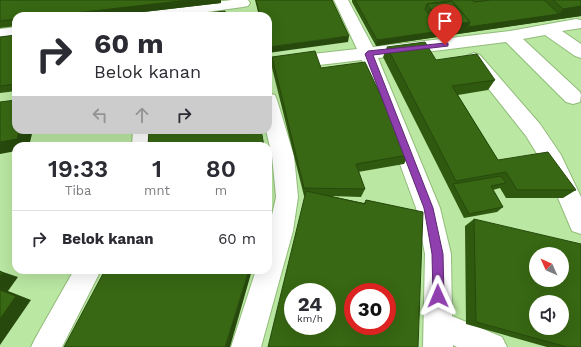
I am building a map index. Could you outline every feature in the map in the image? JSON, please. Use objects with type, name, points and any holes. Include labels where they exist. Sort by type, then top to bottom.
[{"type":"street","points":[[341,0],[368,54],[428,208],[438,254],[438,336],[492,347]]},
{"type":"street","points":[[183,12],[244,6]]},
{"type":"street","points":[[272,65],[460,43],[576,24]]},
{"type":"street","points":[[548,29],[581,52]]},
{"type":"street","points":[[0,34],[12,32]]},
{"type":"street","points":[[510,36],[573,97]]},
{"type":"street","points":[[460,43],[533,130],[553,161],[581,223]]},
{"type":"street","points":[[272,115],[283,156],[287,197],[281,231],[272,261]]},
{"type":"street","points":[[46,347],[86,274]]},
{"type":"street","points":[[246,347],[268,274]]},
{"type":"building","points":[[0,0],[189,0],[83,12],[12,12],[12,20],[0,21]]},
{"type":"building","points":[[256,0],[332,0],[349,36],[272,46],[272,12],[259,12]]},
{"type":"building","points":[[355,0],[472,0],[474,2],[491,0],[544,0],[559,14],[468,27],[470,22],[452,1],[427,4],[425,9],[441,31],[377,40]]},
{"type":"building","points":[[553,0],[581,0],[581,6],[563,9]]},
{"type":"building","points":[[452,1],[470,22],[443,26],[427,4]]},
{"type":"building","points":[[12,36],[12,84],[0,86],[0,37]]},
{"type":"building","points":[[425,42],[436,60],[477,54],[495,80],[452,86],[498,160],[548,152],[576,190],[517,190],[506,172],[456,181],[387,47]]},
{"type":"building","points":[[315,51],[321,68],[365,62],[409,155],[356,164],[365,189],[304,188],[272,57]]},
{"type":"building","points":[[12,100],[12,134],[19,134],[17,139],[0,142],[0,102]]},
{"type":"building","points":[[149,134],[262,134],[263,142],[148,142]]},
{"type":"building","points":[[501,176],[506,183],[491,186],[503,207],[469,214],[453,184]]},
{"type":"building","points":[[306,191],[365,204],[366,200],[423,212],[418,347],[268,347]]},
{"type":"building","points":[[474,219],[581,244],[581,347],[567,347],[476,322]]},
{"type":"building","points":[[103,274],[248,274],[225,347],[64,347]]},
{"type":"building","points":[[0,290],[16,296],[0,319]]},
{"type":"route","points":[[438,296],[438,254],[428,208],[368,54],[445,45]]}]
